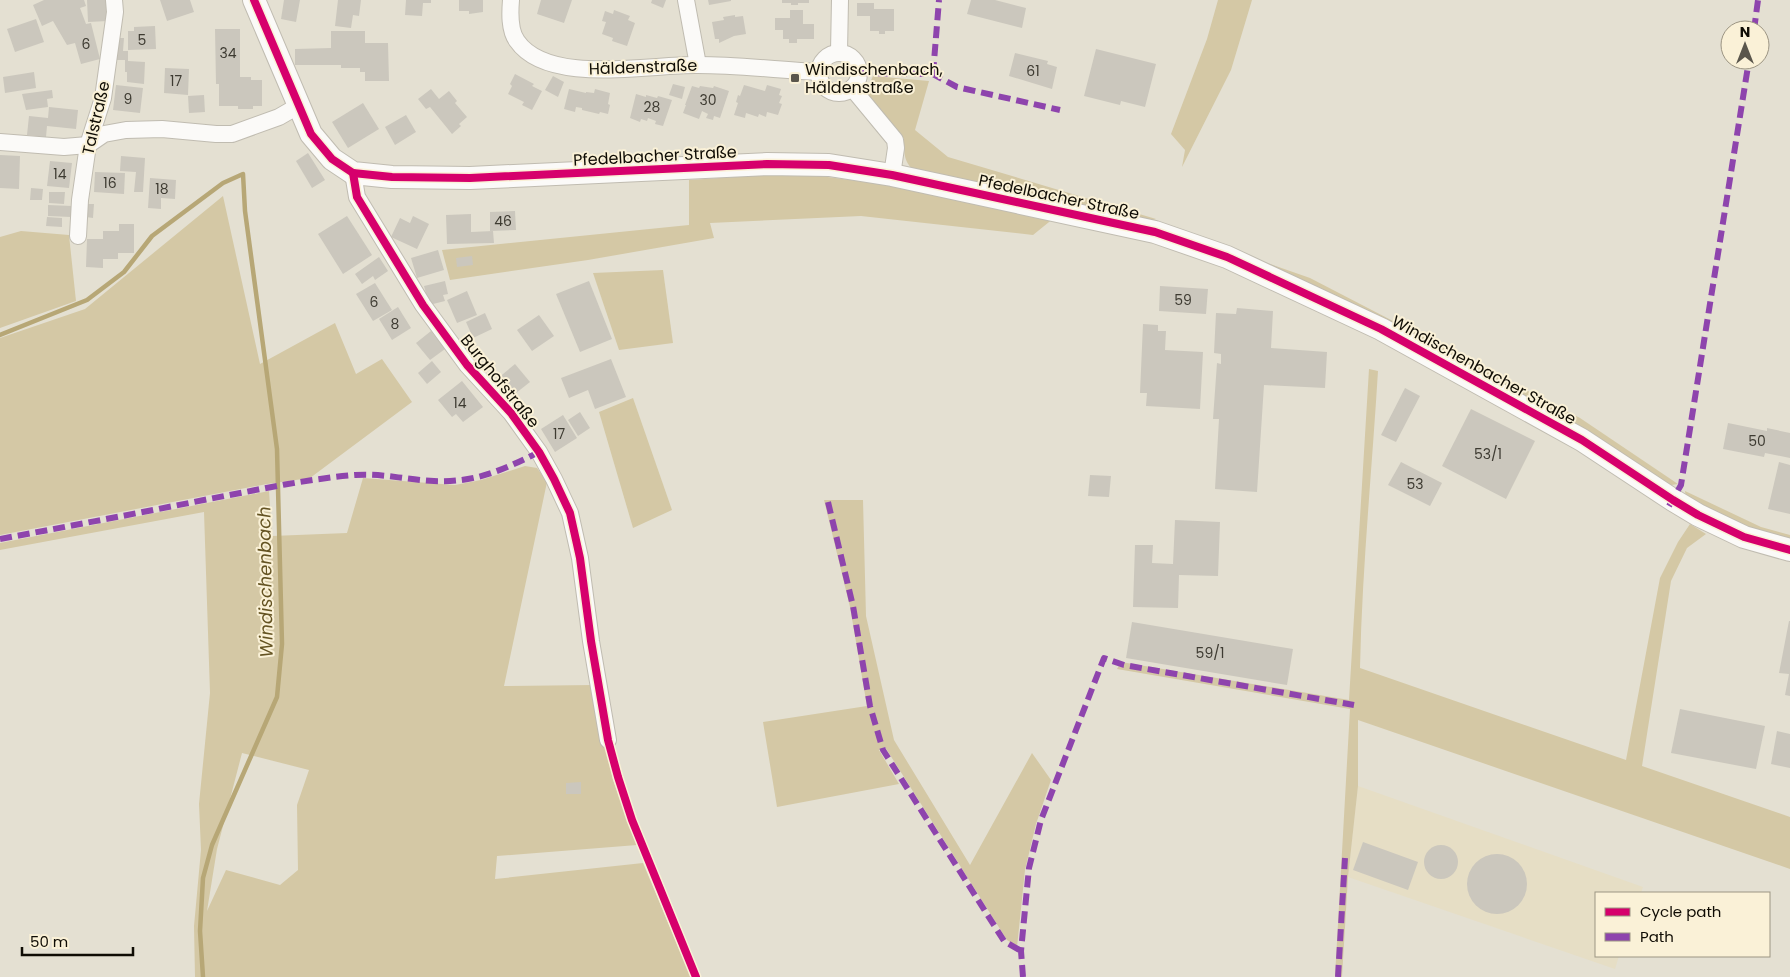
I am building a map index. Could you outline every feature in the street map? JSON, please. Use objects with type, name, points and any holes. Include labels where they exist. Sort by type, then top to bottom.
[{"type":"street","name":"Talstraße","points":[[78,236],[80,200],[88,145],[103,98],[115,12],[114,0]]},
{"type":"street","name":"Pfedelbacher Straße","points":[[254,0],[311,134],[332,159],[353,173],[392,177],[470,178],[767,164],[828,165],[892,175],[1155,232]]},
{"type":"street","name":"Häldenstraße","points":[[511,0],[510,19],[516,40],[528,52],[548,63],[576,69],[698,64],[819,72]]},
{"type":"street","points":[[686,0],[698,64]]},
{"type":"street","points":[[839,52],[840,0]]},
{"type":"street","points":[[839,52],[854,58],[858,65],[859,79],[852,88],[845,92],[830,90],[824,86],[820,79],[819,72],[825,58],[839,52]]},
{"type":"street","points":[[852,88],[895,140],[896,148],[892,175]]},
{"type":"street","points":[[0,142],[64,148],[88,145],[104,134],[126,130],[162,129],[232,134],[278,117],[298,106]]},
{"type":"street","name":"Burghofstraße","points":[[353,173],[357,197],[423,305],[467,365],[511,413],[528,437],[554,479],[570,513],[580,558],[591,640],[608,740]]},
{"type":"street","name":"Windischenbacher Straße","points":[[1155,232],[1227,257],[1381,329],[1582,440],[1698,515],[1744,537],[1790,550]]},
{"type":"shaded area","points":[[1218,0],[1252,0],[1231,70],[1182,167],[1185,150],[1171,134],[1207,39]]},
{"type":"shaded area","points":[[873,76],[929,81],[915,130],[948,157],[1156,219],[1144,223],[916,173],[906,158],[904,139],[865,93]]},
{"type":"shaded area","points":[[751,176],[820,176],[888,185],[1054,218],[1033,235],[861,216],[710,223],[714,238],[588,260],[450,280],[442,250],[689,225],[689,180]]},
{"type":"shaded area","points":[[223,196],[260,364],[335,323],[356,374],[382,359],[412,402],[310,478],[267,484],[0,535],[0,338],[85,309]]},
{"type":"shaded area","points":[[21,231],[69,235],[76,301],[0,328],[0,237]]},
{"type":"shaded area","points":[[1230,250],[1310,278],[1580,418],[1678,484],[1665,486]]},
{"type":"shaded area","points":[[663,270],[673,343],[619,350],[593,273]]},
{"type":"shaded area","points":[[1369,369],[1378,371],[1365,557],[1360,668],[1626,760],[1660,578],[1678,542],[1690,524],[1706,534],[1687,548],[1671,581],[1642,766],[1790,817],[1790,869],[1358,720],[1358,786],[1348,877],[1342,977],[1335,977],[1350,709],[1117,669],[1121,662],[1349,700]]},
{"type":"shaded area","points":[[633,398],[672,510],[633,528],[599,412]]},
{"type":"shaded area","points":[[525,466],[537,468],[547,482],[504,686],[594,685],[613,780],[637,845],[497,856],[495,879],[643,863],[691,977],[195,977],[194,926],[201,850],[199,804],[210,693],[204,512],[0,550],[0,543],[269,491],[272,536],[347,533],[363,478],[455,485],[481,480]],"holes":[[[242,753],[309,770],[297,805],[298,870],[280,885],[226,870],[207,911],[217,849]]]},
{"type":"shaded area","points":[[1685,491],[1761,527],[1790,535],[1790,546],[1686,499]]},
{"type":"shaded area","points":[[824,500],[863,500],[866,616],[894,740],[970,865],[1032,753],[1051,780],[1036,824],[1025,870],[1017,947],[1007,940],[885,747],[879,750],[899,784],[777,807],[763,722],[867,706],[850,607]]},
{"type":"shaded area","points":[[1358,786],[1643,887],[1641,892],[1595,892],[1595,957],[1619,957],[1615,969],[1348,877]]},
{"type":"building","points":[[44,0],[84,0],[86,6],[80,8],[86,24],[91,23],[100,59],[81,64],[75,43],[67,45],[53,21],[42,26],[33,5]]},
{"type":"building","points":[[87,0],[106,0],[108,21],[88,22]]},
{"type":"building","points":[[160,0],[190,0],[194,12],[167,21]]},
{"type":"building","points":[[284,0],[300,0],[296,22],[281,19]]},
{"type":"building","points":[[338,0],[361,0],[359,16],[353,15],[351,28],[335,26]]},
{"type":"building","points":[[406,0],[431,0],[431,3],[423,3],[422,16],[405,15]]},
{"type":"building","points":[[459,0],[483,0],[483,12],[469,14],[469,11],[459,11]]},
{"type":"building","points":[[541,0],[572,0],[564,23],[537,14]]},
{"type":"building","points":[[652,0],[666,0],[663,8],[651,3]]},
{"type":"building","points":[[708,0],[731,0],[731,1],[709,5]]},
{"type":"building","points":[[782,0],[809,0],[809,3],[791,5],[791,3],[782,3]]},
{"type":"building","points":[[971,0],[995,0],[1026,8],[1022,28],[967,14]]},
{"type":"building","points":[[857,3],[874,3],[874,9],[894,9],[894,31],[885,31],[885,34],[879,34],[879,31],[870,31],[870,16],[857,16]]},
{"type":"building","points":[[614,10],[630,16],[628,20],[635,23],[627,46],[612,41],[613,38],[602,34],[606,22],[602,21],[605,11],[613,14]]},
{"type":"building","points":[[790,10],[803,10],[803,24],[814,24],[814,39],[797,39],[797,43],[789,43],[789,39],[783,39],[783,30],[775,30],[775,18],[790,18]]},
{"type":"building","points":[[735,15],[735,17],[743,16],[746,34],[734,36],[719,43],[719,39],[715,39],[712,22],[724,20],[723,17]]},
{"type":"building","points":[[36,19],[44,42],[15,52],[7,29]]},
{"type":"building","points":[[155,26],[156,49],[128,50],[128,31],[134,31],[134,27]]},
{"type":"building","points":[[215,29],[240,29],[240,77],[262,80],[262,106],[253,106],[253,109],[238,109],[238,106],[219,106],[219,84],[216,84]]},
{"type":"building","points":[[331,31],[365,31],[365,43],[388,43],[389,81],[365,81],[365,72],[360,72],[360,68],[341,68],[341,65],[295,65],[295,49],[331,48]]},
{"type":"building","points":[[114,38],[124,38],[123,51],[128,51],[128,61],[145,62],[144,84],[127,82],[125,60],[114,60]]},
{"type":"building","points":[[1096,49],[1156,64],[1145,107],[1121,101],[1120,105],[1084,96]]},
{"type":"building","points":[[1015,53],[1048,61],[1047,64],[1057,67],[1052,89],[1009,76]]},
{"type":"building","points":[[165,68],[189,69],[188,95],[164,93]]},
{"type":"building","points":[[34,72],[36,88],[5,93],[3,77]]},
{"type":"building","points":[[515,74],[534,84],[532,86],[542,91],[532,110],[522,105],[524,102],[508,94]]},
{"type":"building","points":[[553,76],[564,82],[558,97],[545,90]]},
{"type":"building","points":[[673,84],[685,87],[682,99],[669,95]]},
{"type":"building","points":[[116,85],[143,88],[140,113],[113,110]]},
{"type":"building","points":[[744,85],[765,91],[767,85],[781,89],[779,95],[782,96],[779,103],[782,104],[778,115],[767,112],[766,117],[759,114],[758,117],[746,113],[745,118],[734,115],[738,103],[736,102],[738,95],[740,96]]},
{"type":"building","points":[[692,86],[713,88],[714,86],[729,91],[720,118],[714,116],[713,120],[706,118],[708,114],[702,111],[699,119],[683,113]]},
{"type":"building","points":[[431,89],[439,99],[449,91],[457,101],[455,103],[467,117],[452,134],[430,107],[426,109],[418,99]]},
{"type":"building","points":[[569,89],[594,93],[595,89],[610,93],[608,114],[600,112],[599,114],[576,107],[575,112],[564,109]]},
{"type":"building","points":[[52,90],[53,98],[47,99],[48,107],[26,110],[22,94]]},
{"type":"building","points":[[636,94],[657,98],[658,96],[672,100],[663,126],[655,124],[656,121],[648,118],[647,121],[641,119],[640,122],[630,118]]},
{"type":"building","points":[[204,95],[205,112],[189,113],[188,96]]},
{"type":"building","points":[[363,103],[379,129],[348,148],[332,122]]},
{"type":"building","points":[[49,107],[78,110],[76,129],[47,126],[46,137],[27,135],[29,116],[48,118]]},
{"type":"building","points":[[406,115],[416,132],[395,145],[385,127]]},
{"type":"building","points":[[308,153],[325,180],[312,188],[296,161]]},
{"type":"building","points":[[0,155],[20,156],[19,189],[0,188]]},
{"type":"building","points":[[121,156],[145,158],[143,192],[134,192],[136,172],[120,171]]},
{"type":"building","points":[[50,161],[72,163],[69,188],[47,186]]},
{"type":"building","points":[[95,172],[125,173],[124,194],[94,192]]},
{"type":"building","points":[[150,178],[176,180],[175,199],[161,198],[161,209],[148,208]]},
{"type":"building","points":[[31,188],[43,189],[42,200],[30,200]]},
{"type":"building","points":[[49,192],[65,192],[64,204],[49,203]]},
{"type":"building","points":[[88,204],[94,204],[93,218],[86,217]]},
{"type":"building","points":[[48,205],[72,206],[71,217],[48,216]]},
{"type":"building","points":[[515,211],[516,230],[490,231],[490,212]]},
{"type":"building","points":[[471,214],[471,232],[493,231],[494,243],[447,244],[446,215]]},
{"type":"building","points":[[347,216],[372,255],[343,274],[318,234]]},
{"type":"building","points":[[413,216],[429,224],[417,249],[391,237],[400,218],[410,223]]},
{"type":"building","points":[[47,217],[62,218],[62,227],[46,226]]},
{"type":"building","points":[[119,224],[134,224],[134,253],[118,253],[118,259],[103,259],[103,268],[86,267],[87,239],[103,239],[103,231],[119,231]]},
{"type":"building","points":[[438,250],[444,270],[417,278],[411,258]]},
{"type":"building","points":[[472,256],[473,265],[457,267],[456,258]]},
{"type":"building","points":[[379,257],[388,271],[375,280],[373,276],[362,284],[355,274]]},
{"type":"building","points":[[445,281],[448,294],[443,295],[445,301],[429,305],[424,286]]},
{"type":"building","points":[[589,281],[612,339],[580,352],[556,294]]},
{"type":"building","points":[[375,283],[392,310],[373,321],[356,294]]},
{"type":"building","points":[[1160,286],[1208,289],[1206,314],[1159,311]]},
{"type":"building","points":[[467,291],[477,315],[457,323],[447,300]]},
{"type":"building","points":[[398,307],[411,328],[392,340],[379,319]]},
{"type":"building","points":[[1237,308],[1273,311],[1271,348],[1327,352],[1325,388],[1264,385],[1257,492],[1215,489],[1219,419],[1213,419],[1217,363],[1221,364],[1221,354],[1214,353],[1216,313],[1236,314]]},
{"type":"building","points":[[485,313],[492,329],[473,338],[466,322]]},
{"type":"building","points":[[539,315],[554,336],[532,351],[517,330]]},
{"type":"building","points":[[1143,324],[1158,325],[1158,331],[1166,331],[1165,350],[1203,352],[1200,409],[1146,406],[1147,393],[1140,393]]},
{"type":"building","points":[[431,331],[445,349],[430,360],[416,343]]},
{"type":"building","points":[[611,359],[626,397],[595,409],[588,390],[569,398],[561,378]]},
{"type":"building","points":[[432,361],[441,372],[427,384],[418,373]]},
{"type":"building","points":[[515,364],[530,382],[511,397],[497,379]]},
{"type":"building","points":[[462,381],[483,407],[463,422],[456,414],[452,417],[438,400]]},
{"type":"building","points":[[1405,388],[1420,396],[1396,442],[1381,435]]},
{"type":"building","points":[[1471,409],[1535,441],[1506,499],[1442,466]]},
{"type":"building","points":[[580,412],[590,428],[578,436],[568,420]]},
{"type":"building","points":[[563,415],[577,438],[555,452],[541,429]]},
{"type":"building","points":[[1728,423],[1767,431],[1767,428],[1790,433],[1790,458],[1765,453],[1764,457],[1723,449]]},
{"type":"building","points":[[1401,462],[1442,483],[1430,506],[1388,485]]},
{"type":"building","points":[[1779,462],[1790,465],[1790,514],[1768,509]]},
{"type":"building","points":[[1090,475],[1111,476],[1109,497],[1088,496]]},
{"type":"building","points":[[1175,520],[1220,522],[1218,576],[1179,575],[1178,608],[1133,607],[1135,545],[1153,545],[1152,563],[1173,564]]},
{"type":"building","points":[[1789,621],[1790,696],[1785,695],[1789,674],[1779,673]]},
{"type":"building","points":[[1132,622],[1293,649],[1287,685],[1126,658]]},
{"type":"building","points":[[1680,709],[1765,726],[1756,769],[1671,753]]},
{"type":"building","points":[[1777,731],[1790,734],[1790,768],[1771,764]]},
{"type":"building","points":[[581,782],[581,794],[566,794],[566,783]]},
{"type":"building","points":[[1363,842],[1418,862],[1408,890],[1353,870]]},
{"type":"building","points":[[1441,845],[1448,846],[1453,850],[1457,855],[1457,869],[1453,874],[1448,878],[1441,879],[1434,878],[1429,874],[1425,869],[1424,862],[1425,855],[1429,850],[1434,846]]},
{"type":"building","points":[[1497,854],[1514,859],[1522,867],[1527,884],[1522,901],[1514,909],[1497,914],[1480,909],[1472,901],[1467,884],[1472,867],[1480,859]]},
{"type":"waterway","name":"Windischenbach","points":[[0,335],[87,300],[124,272],[152,236],[223,183],[243,174],[245,211],[277,449],[282,644],[277,697],[212,845],[203,878],[200,931],[203,977]]},
{"type":"marked path","points":[[933,74],[939,0]]},
{"type":"marked path","points":[[1755,20],[1758,0]]},
{"type":"marked path","points":[[1669,506],[1681,485],[1747,70]]},
{"type":"marked path","points":[[859,73],[933,74],[957,87],[1060,110]]},
{"type":"marked path","points":[[0,539],[318,479],[365,475],[434,481],[463,480],[501,470],[539,452]]},
{"type":"marked path","points":[[828,502],[853,606],[870,706],[883,750],[1004,941],[1021,951]]},
{"type":"marked path","points":[[1023,977],[1021,951],[1029,868],[1041,820],[1104,658],[1124,665],[1354,705]]},
{"type":"marked path","points":[[1338,977],[1345,858]]},
{"type":"cycle path","points":[[254,0],[311,134],[332,159],[353,173],[392,177],[470,178],[767,164],[829,165],[892,175],[1155,232],[1227,257],[1381,329],[1582,440],[1698,515],[1744,537],[1790,550]]},
{"type":"cycle path","points":[[353,173],[357,197],[423,305],[467,365],[511,413],[539,452],[570,513],[580,558],[591,641],[608,740],[618,777],[632,820],[696,977]]},
{"type":"place","name":"Windischenbach, Häldenstraße","points":[[795,78]]}]
